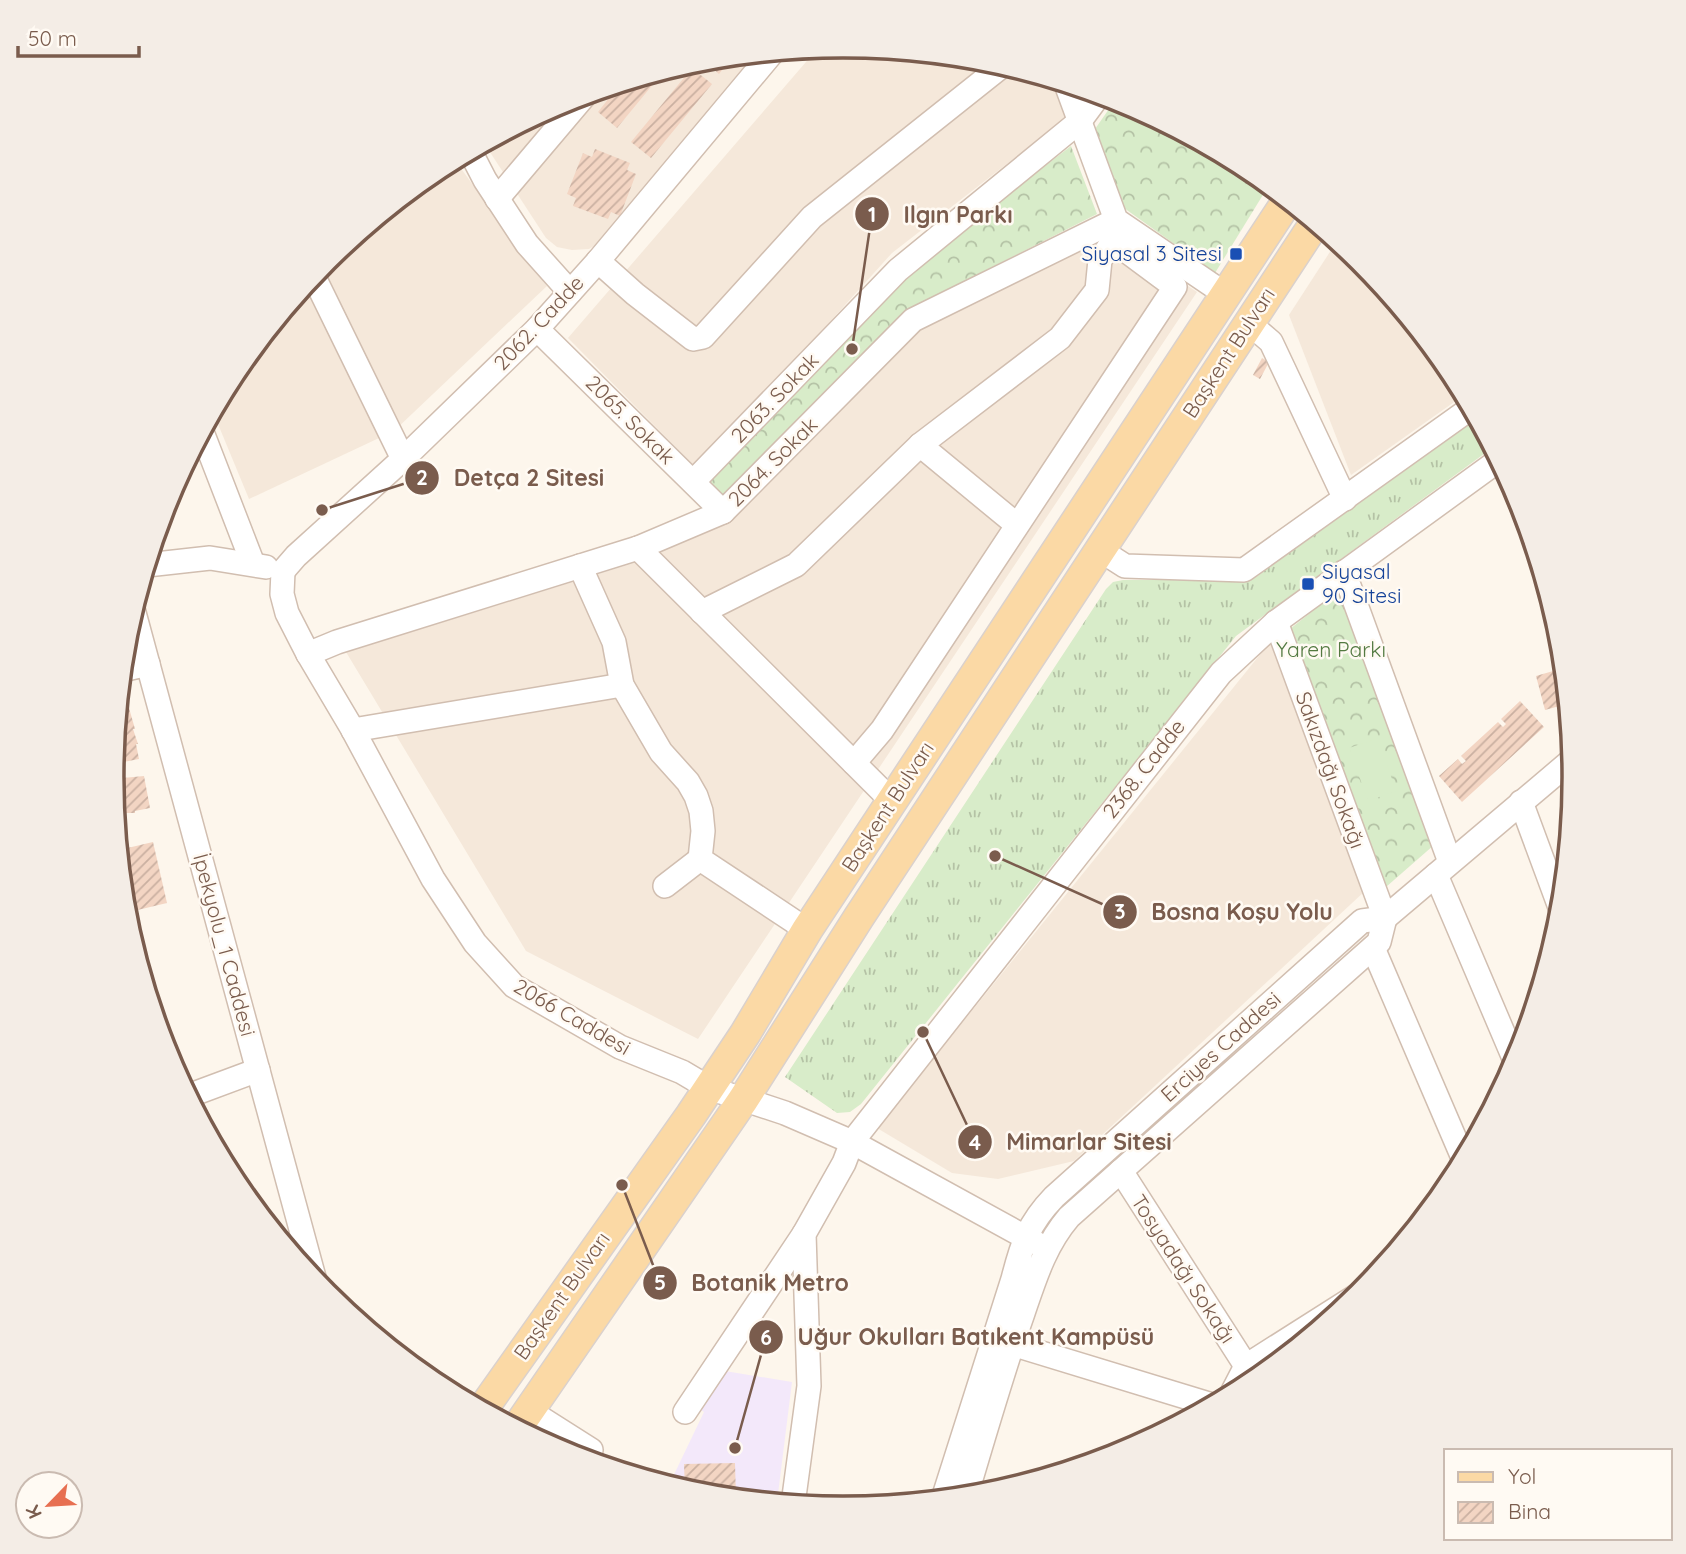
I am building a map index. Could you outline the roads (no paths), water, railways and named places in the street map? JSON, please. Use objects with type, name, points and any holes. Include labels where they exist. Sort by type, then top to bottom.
[{"type":"main road","name":"Başkent Bulvarı","points":[[487,1402],[745,1034],[807,930],[1282,207]]},
{"type":"main road","name":"Başkent Bulvarı","points":[[522,1419],[743,1100],[859,917],[1310,230]]},
{"type":"street","name":"2062. Cadde","points":[[283,571],[296,556],[403,460],[537,329],[598,261],[763,62]]},
{"type":"street","points":[[598,261],[693,339],[703,337],[812,217],[992,74]]},
{"type":"street","points":[[1070,95],[1116,220],[1225,294]]},
{"type":"street","name":"2063. Sokak","points":[[693,482],[898,270],[1080,121],[1093,103]]},
{"type":"street","points":[[497,199],[571,111]]},
{"type":"street","points":[[475,159],[527,244],[570,292]]},
{"type":"street","name":"2064. Sokak","points":[[308,654],[349,638],[638,548],[723,512],[913,320],[1116,220]]},
{"type":"street","points":[[702,612],[796,565],[920,445],[1060,338],[1097,290],[1100,260],[1113,241],[1175,286],[882,730],[854,763]]},
{"type":"street","points":[[318,285],[403,460]]},
{"type":"street","points":[[1250,323],[1273,346],[1345,499]]},
{"type":"street","name":"2065. Sokak","points":[[537,329],[723,512]]},
{"type":"street","points":[[1100,550],[1125,566],[1244,570],[1464,413]]},
{"type":"street","points":[[206,443],[253,564]]},
{"type":"street","points":[[920,445],[1017,525]]},
{"type":"street","name":"2368. Cadde","points":[[685,1412],[804,1234],[844,1163],[852,1142],[1201,698],[1237,656],[1276,622],[1491,466]]},
{"type":"street","points":[[638,548],[892,801]]},
{"type":"street","points":[[156,564],[210,558],[283,571]]},
{"type":"street","points":[[580,566],[614,642],[622,685],[661,752],[688,782],[701,811],[703,831],[700,859],[665,886]]},
{"type":"street","name":"2066 Caddesi","points":[[283,571],[282,594],[287,613],[433,879],[475,943],[514,986],[620,1047],[681,1072],[709,1088],[785,1113],[852,1142],[1047,1248]]},
{"type":"street","points":[[1344,572],[1443,868],[1510,1047]]},
{"type":"street","name":"Sakızdağı Sokağı","points":[[1276,622],[1385,918]]},
{"type":"street","name":"İpekyolu_1 Caddesi","points":[[139,632],[309,1259]]},
{"type":"street","points":[[133,668],[148,664]]},
{"type":"street","points":[[353,730],[622,685]]},
{"type":"street","name":"Erciyes Caddesi","points":[[946,1488],[1025,1237],[1040,1213],[1054,1197],[1362,921],[1385,918],[1562,768]]},
{"type":"street","points":[[1521,802],[1553,888]]},
{"type":"street","points":[[700,859],[807,930]]},
{"type":"street","name":"Erciyes Caddesi","points":[[970,1484],[1012,1344],[1047,1248],[1069,1217],[1373,948],[1379,942],[1385,918]]},
{"type":"street","points":[[1373,948],[1459,1148]]},
{"type":"street","points":[[197,1093],[258,1070]]},
{"type":"street","name":"Tosyadağı Sokağı","points":[[1121,1171],[1246,1366]]},
{"type":"street","points":[[794,1495],[809,1386],[804,1234]]},
{"type":"street","points":[[1241,1377],[1246,1366],[1302,1330]]},
{"type":"street","points":[[1012,1344],[1200,1401]]},
{"type":"street","points":[[522,1419],[591,1450]]},
{"type":"place","name":"Siyasal 3 Sitesi","points":[[1236,254]]},
{"type":"place","name":"Ilgın Parkı","points":[[852,349]]},
{"type":"place","name":"Detça 2 Sitesi","points":[[322,510]]},
{"type":"place","name":"Siyasal 90 Sitesi","points":[[1308,584]]},
{"type":"place","name":"Bosna Koşu Yolu","points":[[995,856]]},
{"type":"place","name":"Mimarlar Sitesi","points":[[923,1032]]},
{"type":"place","name":"Botanik Metro","points":[[622,1185]]},
{"type":"place","name":"Uğur Okulları Batıkent Kampüsü","points":[[735,1448]]},
{"type":"park label","name":"Yaren Parkı","points":[[1331,650]]}]
